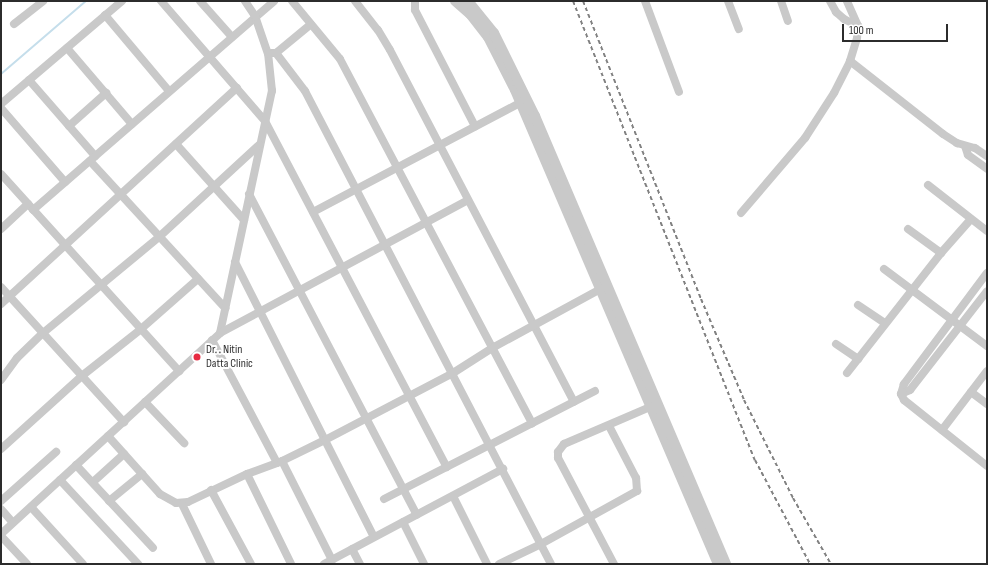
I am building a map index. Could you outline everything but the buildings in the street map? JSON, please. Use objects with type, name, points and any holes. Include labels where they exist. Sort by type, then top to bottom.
[{"type":"street","points":[[1,104],[122,1]]},
{"type":"street","points":[[161,1],[265,121],[447,467]]},
{"type":"street","points":[[200,1],[232,37]]},
{"type":"street","points":[[245,1],[256,16],[272,53],[305,91],[503,469],[551,564]]},
{"type":"street","points":[[1,229],[65,182],[274,1]]},
{"type":"street","points":[[292,1],[340,59],[494,347],[532,423]]},
{"type":"street","points":[[355,1],[378,30],[574,402]]},
{"type":"street","points":[[415,1],[415,10],[475,126]]},
{"type":"street","points":[[455,1],[470,14],[488,37],[520,103],[726,564]]},
{"type":"street","points":[[468,1],[490,27],[511,64],[603,287],[650,407],[718,564]]},
{"type":"street","points":[[645,1],[678,92]]},
{"type":"street","points":[[728,1],[738,29]]},
{"type":"street","points":[[781,1],[788,21]]},
{"type":"street","points":[[830,1],[836,12],[844,19],[858,26]]},
{"type":"street","points":[[741,213],[805,138],[850,61],[858,26],[847,1]]},
{"type":"street","points":[[14,24],[38,2]]},
{"type":"street","points":[[105,15],[170,91]]},
{"type":"street","points":[[272,53],[311,24]]},
{"type":"street","points":[[67,48],[132,124]]},
{"type":"street","points":[[220,333],[259,146],[272,92],[272,53]]},
{"type":"street","points":[[850,61],[934,128],[965,146],[975,148],[987,156]]},
{"type":"street","points":[[29,80],[69,126],[120,195],[225,308]]},
{"type":"street","points":[[1,304],[236,88]]},
{"type":"street","points":[[69,126],[106,93]]},
{"type":"street","points":[[313,212],[520,103]]},
{"type":"street","points":[[1,108],[65,182]]},
{"type":"street","points":[[176,144],[244,220]]},
{"type":"street","points":[[1,380],[17,358],[44,333],[101,283],[159,237],[259,146]]},
{"type":"street","points":[[965,146],[968,155],[987,169]]},
{"type":"street","points":[[1,174],[179,371]]},
{"type":"street","points":[[928,185],[987,231]]},
{"type":"street","points":[[249,194],[301,290],[417,515]]},
{"type":"street","points":[[27,564],[1,535],[220,333],[468,200]]},
{"type":"street","points":[[847,373],[941,253],[971,219]]},
{"type":"street","points":[[908,229],[941,253]]},
{"type":"street","points":[[235,262],[374,537]]},
{"type":"street","points":[[884,269],[913,289],[987,346]]},
{"type":"street","points":[[987,273],[904,384],[901,394],[904,400],[987,466]]},
{"type":"street","points":[[1,449],[83,375],[142,329],[198,279]]},
{"type":"street","points":[[1,287],[83,375],[124,422]]},
{"type":"street","points":[[108,436],[164,498],[182,504],[247,474],[279,462],[325,440],[453,373],[494,347],[535,326],[603,287]]},
{"type":"street","points":[[901,394],[910,390],[987,291]]},
{"type":"street","points":[[858,305],[885,323]]},
{"type":"street","points":[[212,340],[332,560]]},
{"type":"street","points":[[836,344],[858,359]]},
{"type":"street","points":[[942,430],[987,371]]},
{"type":"street","points":[[384,499],[595,390]]},
{"type":"street","points":[[971,392],[987,404]]},
{"type":"street","points":[[145,402],[184,443]]},
{"type":"street","points":[[614,564],[558,458],[558,452],[564,444],[609,426],[650,407]]},
{"type":"street","points":[[500,564],[635,494],[638,488],[636,478],[609,426]]},
{"type":"street","points":[[1,501],[56,452]]},
{"type":"street","points":[[92,482],[124,454]]},
{"type":"street","points":[[76,465],[153,548]]},
{"type":"street","points":[[324,564],[503,469]]},
{"type":"street","points":[[109,501],[142,474]]},
{"type":"street","points":[[247,474],[291,564]]},
{"type":"street","points":[[60,480],[138,564]]},
{"type":"street","points":[[211,490],[250,564]]},
{"type":"street","points":[[453,496],[487,564]]},
{"type":"street","points":[[182,504],[211,564]]},
{"type":"street","points":[[31,507],[83,564]]},
{"type":"street","points":[[1,509],[13,523]]},
{"type":"street","points":[[403,522],[424,564]]},
{"type":"street","points":[[352,549],[360,564]]},
{"type":"waterway","points":[[1,74],[86,1]]},
{"type":"railway","points":[[573,1],[755,460],[810,564]]},
{"type":"railway","points":[[583,1],[701,299],[744,400],[793,498],[831,564]]},
{"type":"place","name":"Dr. . Nitin Datta Clinic","points":[[197,357]]}]
